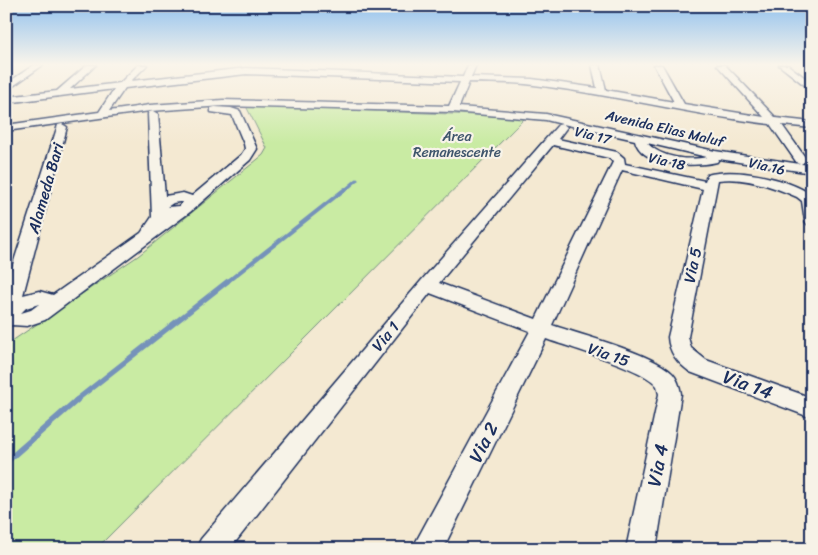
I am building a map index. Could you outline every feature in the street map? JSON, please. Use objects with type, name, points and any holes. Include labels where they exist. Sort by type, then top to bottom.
[{"type":"street","points":[[6,100],[77,91]]},
{"type":"street","points":[[104,112],[120,91]]},
{"type":"street","points":[[454,106],[461,91]]},
{"type":"street","points":[[597,91],[775,123],[812,125]]},
{"type":"street","points":[[672,91],[681,107]]},
{"type":"street","points":[[745,91],[806,160]]},
{"type":"street","name":"Avenida Elias Maluf","points":[[6,123],[169,106],[223,103],[507,107],[572,116],[678,140],[715,151],[806,160]]},
{"type":"street","name":"Avenida Elias Maluf","points":[[454,106],[546,117],[640,138],[812,169]]},
{"type":"street","points":[[6,136],[153,114],[224,110],[236,113],[251,148],[246,157],[212,186],[181,201],[145,238],[86,280],[39,308],[8,322]]},
{"type":"street","name":"Avenida Elias Maluf","points":[[6,128],[104,112]]},
{"type":"street","points":[[145,238],[155,225],[159,209],[156,189],[153,114]]},
{"type":"street","name":"Alameda Bari","points":[[8,322],[13,294],[62,128]]},
{"type":"street","name":"Via 17","points":[[557,134],[612,154],[620,161],[619,166]]},
{"type":"street","name":"Via 1","points":[[211,549],[427,285],[557,134]]},
{"type":"street","points":[[678,140],[652,136],[640,138],[642,146],[658,156],[680,161],[707,161],[713,159],[715,151]]},
{"type":"street","points":[[648,172],[658,156]]},
{"type":"street","points":[[672,178],[680,161]]},
{"type":"street","name":"Via 18","points":[[619,166],[672,178],[714,181]]},
{"type":"street","name":"Via 2","points":[[427,549],[540,328],[619,166]]},
{"type":"street","name":"Via 16","points":[[714,181],[737,176],[794,190],[809,199],[812,221]]},
{"type":"street","name":"Via 5","points":[[686,358],[678,347],[678,337],[714,181]]},
{"type":"street","points":[[156,189],[181,201]]},
{"type":"street","points":[[159,209],[164,202],[181,201]]},
{"type":"street","points":[[19,278],[25,290],[39,308]]},
{"type":"street","name":"Via 15","points":[[427,285],[637,364],[654,371],[666,381]]},
{"type":"street","name":"Via 14","points":[[686,358],[698,366],[812,408]]},
{"type":"street","name":"Via 4","points":[[641,549],[670,394],[666,381]]},
{"type":"green space","name":"Área Remanescente","points":[[246,106],[526,117],[96,549],[6,549],[6,345],[138,256],[263,155],[267,148]]},
{"type":"waterway","points":[[344,191],[357,180]]},
{"type":"waterway","points":[[227,282],[345,189]]},
{"type":"waterway","points":[[75,401],[228,281]]},
{"type":"waterway","points":[[6,462],[77,400]]}]
